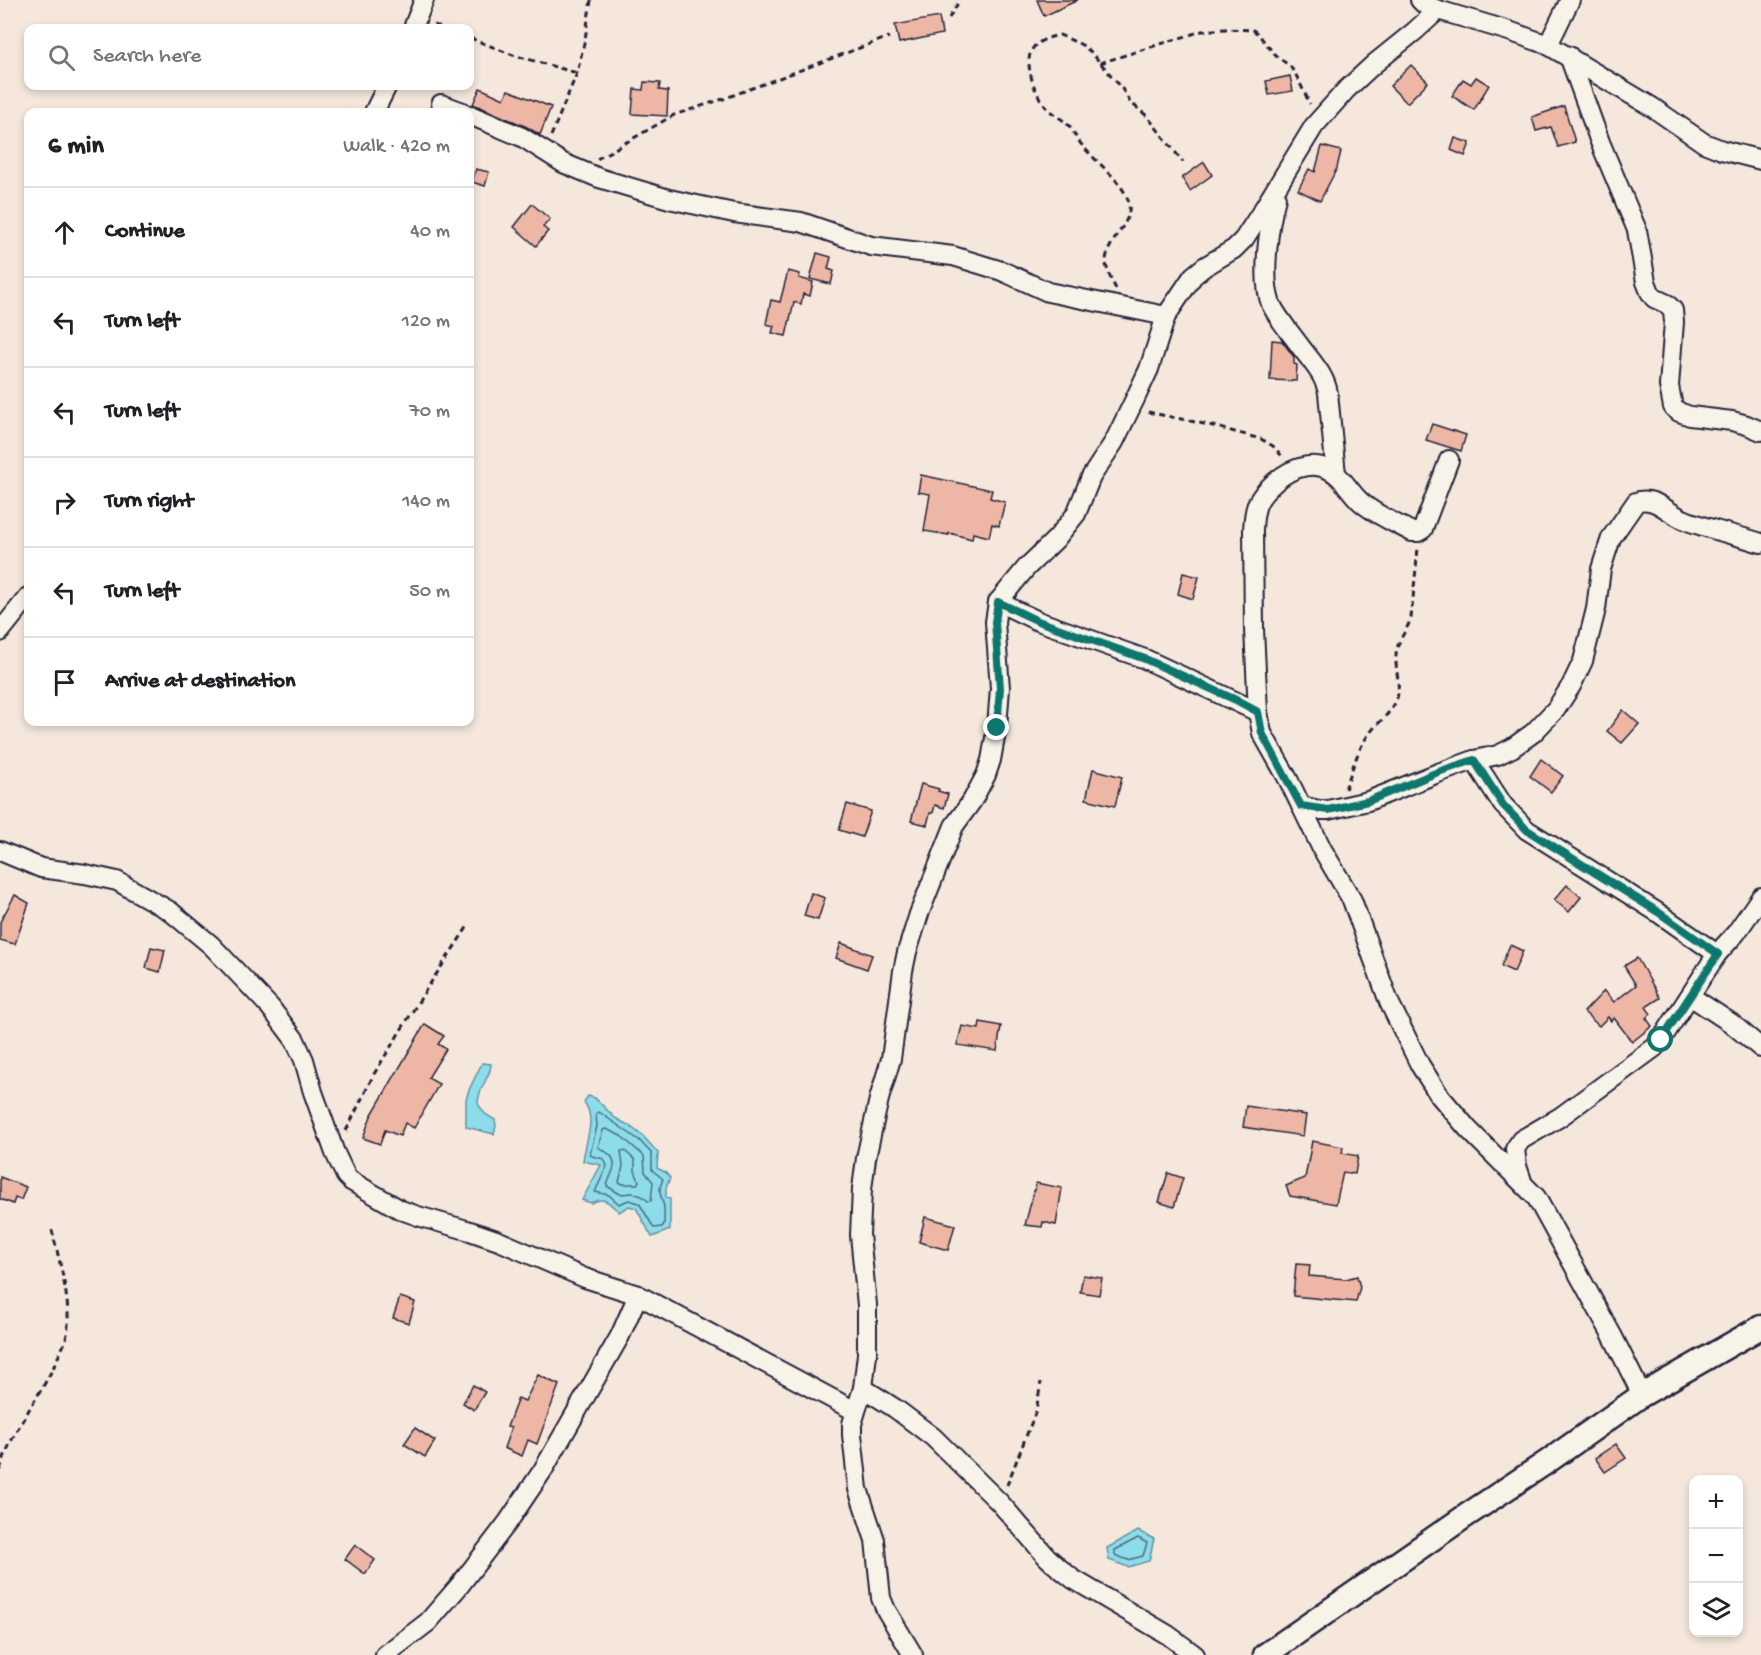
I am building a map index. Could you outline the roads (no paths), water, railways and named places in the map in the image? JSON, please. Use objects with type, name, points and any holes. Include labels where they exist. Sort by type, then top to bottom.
[{"type":"street","points":[[415,24],[424,0]]},
{"type":"street","points":[[1420,0],[1438,10],[1548,45],[1652,107],[1704,143],[1731,153],[1761,160]]},
{"type":"street","points":[[1548,45],[1570,0]]},
{"type":"street","points":[[913,1655],[881,1598],[875,1540],[858,1489],[852,1435],[855,1412],[863,1388],[867,1365],[867,1305],[860,1235],[861,1189],[879,1099],[891,1059],[903,971],[908,952],[954,826],[972,801],[986,776],[991,760],[997,728],[1000,688],[995,622],[998,602],[1076,514],[1091,477],[1114,442],[1149,369],[1166,316],[1193,276],[1234,249],[1244,239],[1316,123],[1346,90],[1438,10]]},
{"type":"street","points":[[1569,56],[1600,142],[1638,230],[1646,282],[1650,292],[1654,298],[1670,306],[1674,314],[1669,386],[1673,407],[1690,416],[1732,421],[1761,431]]},
{"type":"street","points":[[376,108],[385,90]]},
{"type":"street","points":[[441,104],[452,108]]},
{"type":"street","points":[[474,117],[522,137],[544,152],[599,178],[669,199],[734,213],[801,222],[871,246],[952,256],[1002,271],[1048,292],[1166,316]]},
{"type":"street","points":[[1280,182],[1271,214],[1268,245],[1267,284],[1270,301],[1278,316],[1325,380],[1336,474]]},
{"type":"street","points":[[1449,460],[1420,531],[1412,532],[1374,512],[1360,501],[1336,474],[1325,467],[1313,465],[1294,468],[1267,489],[1257,501],[1253,514],[1254,629],[1258,712],[1262,733],[1322,849],[1352,900],[1389,1002],[1419,1065],[1439,1095],[1468,1129],[1536,1197],[1612,1335],[1642,1395]]},
{"type":"street","points":[[1301,806],[1320,810],[1368,801],[1438,772],[1498,755],[1512,748],[1533,732],[1556,709],[1583,661],[1596,609],[1600,569],[1611,538],[1636,502],[1652,501],[1683,519],[1761,543]]},
{"type":"street","points":[[0,632],[24,602]]},
{"type":"street","points":[[998,602],[1038,621],[1145,659],[1258,712]]},
{"type":"street","points":[[1474,760],[1503,805],[1527,830],[1658,912],[1718,954]]},
{"type":"street","points":[[0,851],[41,868],[117,881],[170,911],[211,945],[270,1007],[295,1040],[304,1060],[335,1153],[346,1176],[351,1181],[401,1210],[500,1241],[585,1278],[638,1295],[855,1412]]},
{"type":"street","points":[[1522,1181],[1515,1149],[1521,1140],[1560,1117],[1654,1048],[1718,954],[1761,897]]},
{"type":"street","points":[[1690,996],[1731,1023],[1761,1048]]},
{"type":"street","points":[[385,1655],[428,1622],[460,1585],[508,1522],[543,1470],[620,1336],[638,1295]]},
{"type":"street","points":[[1265,1655],[1642,1395],[1761,1327]]},
{"type":"street","points":[[863,1388],[933,1437],[1000,1503],[1058,1567],[1073,1579],[1168,1635],[1194,1655]]},
{"type":"water","points":[[482,1063],[491,1064],[480,1092],[478,1104],[485,1114],[495,1120],[494,1134],[466,1127],[466,1099]]},
{"type":"water","points":[[588,1096],[595,1098],[615,1118],[643,1136],[658,1153],[657,1168],[670,1178],[666,1188],[666,1198],[670,1199],[670,1230],[652,1237],[636,1208],[629,1206],[619,1212],[603,1200],[591,1203],[582,1200],[601,1165],[583,1161],[590,1123],[588,1109],[584,1102]]},
{"type":"water","points":[[1138,1531],[1154,1539],[1149,1561],[1128,1567],[1109,1560],[1107,1548]]}]
